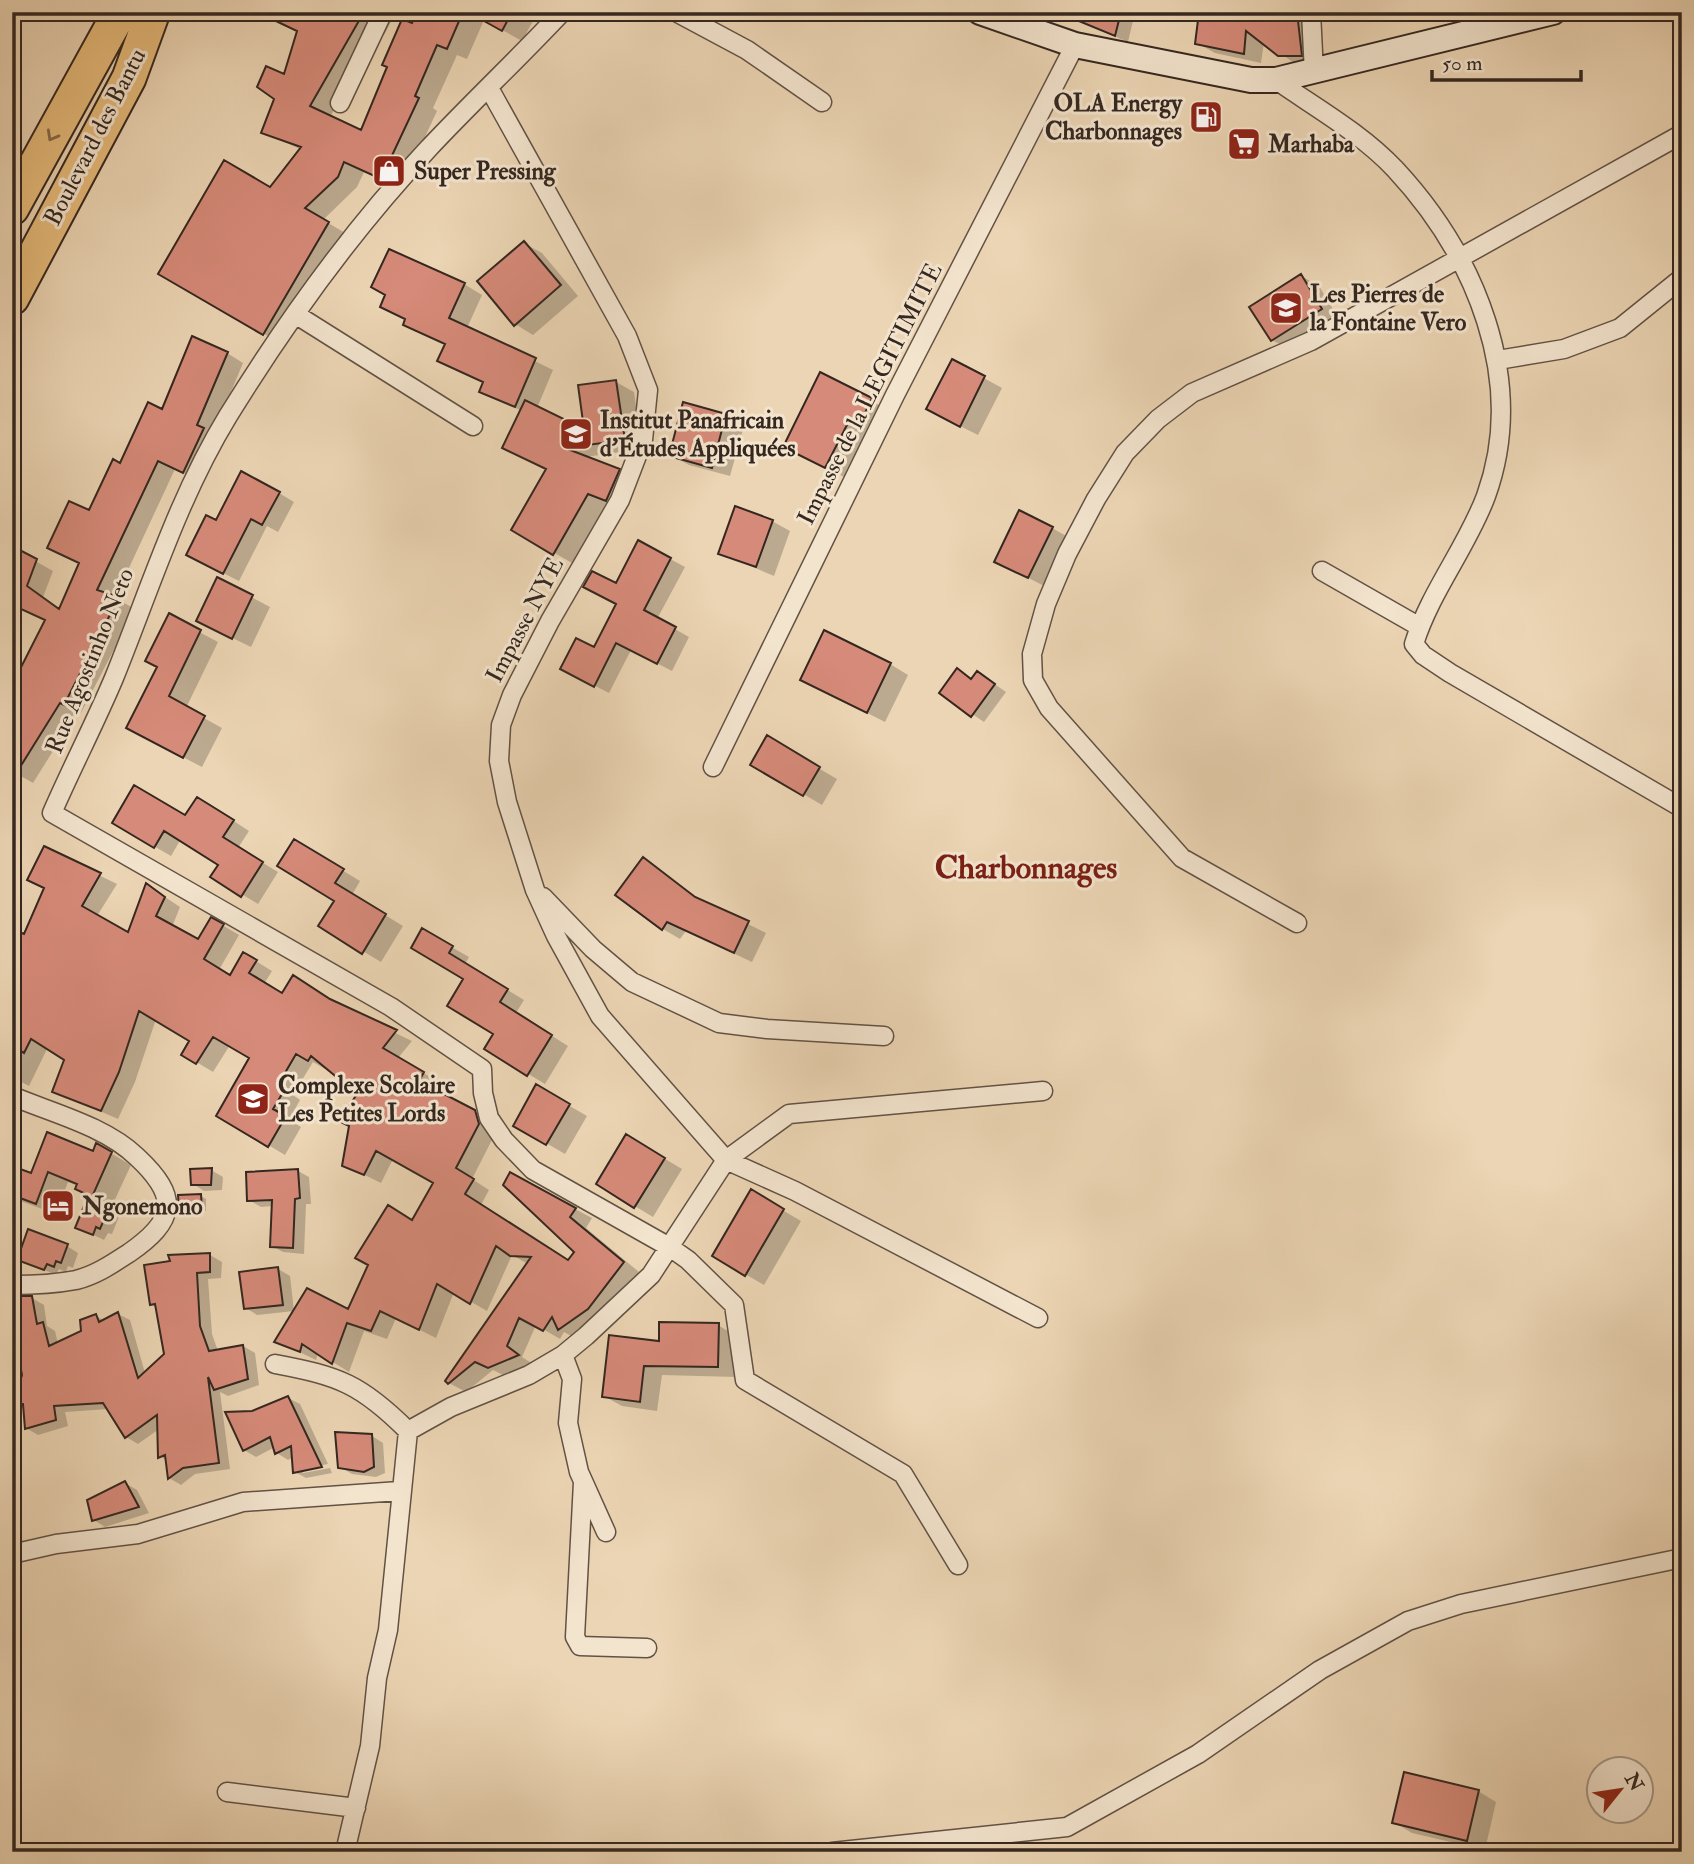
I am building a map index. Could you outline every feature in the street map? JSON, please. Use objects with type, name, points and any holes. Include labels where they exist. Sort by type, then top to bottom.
[{"type":"highway","points":[[80,88],[104,12]]},
{"type":"highway","name":"Boulevard des Bantu","points":[[12,208],[120,12]]},
{"type":"highway","name":"Boulevard des Bantu","points":[[12,298],[129,78],[153,12]]},
{"type":"highway","points":[[129,78],[152,59],[176,12]]},
{"type":"street","points":[[340,103],[383,12]]},
{"type":"street","name":"Rue Agostinho Neto","points":[[562,12],[427,150],[295,314],[228,416],[197,472],[139,606],[114,677],[52,813],[340,976],[460,1052],[482,1069],[482,1093],[489,1118],[504,1140],[533,1170],[671,1248]]},
{"type":"street","points":[[676,12],[747,50],[822,103]]},
{"type":"street","points":[[980,12],[1075,45],[1251,80],[1276,80],[1314,73],[1553,12]]},
{"type":"street","points":[[1311,12],[1314,73]]},
{"type":"street","name":"Impasse de la LEGITIMITE","points":[[713,767],[895,395],[1075,45]]},
{"type":"street","points":[[1276,80],[1353,132],[1395,169],[1460,260],[1481,303],[1498,360],[1501,408],[1487,493],[1462,549],[1420,626],[1414,644],[1423,655],[1682,808]]},
{"type":"street","name":"Impasse NYE","points":[[489,88],[627,336],[648,390],[643,440],[620,500],[550,621],[512,695],[501,725],[499,761],[507,802],[536,890],[556,936],[600,1016],[726,1160]]},
{"type":"street","points":[[1297,923],[1182,858],[1049,708],[1033,680],[1031,654],[1046,604],[1066,554],[1125,453],[1158,419],[1192,393],[1311,341],[1682,134]]},
{"type":"street","points":[[1498,360],[1564,349],[1620,328],[1682,278]]},
{"type":"street","points":[[295,314],[474,426]]},
{"type":"street","points":[[1322,571],[1420,626]]},
{"type":"street","points":[[536,890],[593,949],[632,982],[719,1023],[766,1029],[884,1035]]},
{"type":"street","points":[[408,1431],[451,1407],[529,1375],[563,1355],[651,1275],[726,1160],[789,1114],[1043,1091]]},
{"type":"street","points":[[12,1096],[102,1133],[128,1149],[155,1175],[166,1199],[168,1214],[159,1230],[99,1272],[57,1283],[12,1284]]},
{"type":"street","points":[[726,1160],[933,1261],[1038,1318]]},
{"type":"street","points":[[671,1248],[688,1260],[734,1305],[745,1380],[903,1474],[958,1565]]},
{"type":"street","points":[[563,1355],[572,1379],[568,1423],[583,1482],[606,1532]]},
{"type":"street","points":[[275,1364],[327,1374],[375,1398],[408,1431]]},
{"type":"street","points":[[345,1852],[370,1746],[377,1678],[388,1629],[399,1491],[408,1431]]},
{"type":"street","points":[[583,1482],[575,1637],[580,1646],[590,1648],[647,1648]]},
{"type":"street","points":[[12,1554],[56,1544],[138,1534],[243,1502],[399,1491]]},
{"type":"street","points":[[832,1852],[1067,1827],[1198,1754],[1320,1670],[1408,1621],[1461,1604],[1682,1559]]},
{"type":"street","points":[[227,1791],[356,1808]]},
{"type":"building","points":[[257,12],[364,12],[310,106],[361,130],[387,67],[382,65],[402,19],[412,23],[417,12],[463,12],[447,49],[437,45],[415,96],[419,98],[381,179],[344,162],[338,177],[305,208],[329,222],[263,335],[158,274],[224,160],[270,187],[301,147],[261,133],[274,99],[257,87],[266,66],[284,74],[297,31]]},
{"type":"building","points":[[468,12],[512,12],[502,31]]},
{"type":"building","points":[[1057,12],[1121,12],[1115,36]]},
{"type":"building","points":[[1199,12],[1297,12],[1302,56],[1278,56],[1246,31],[1244,54],[1195,44]]},
{"type":"building","points":[[524,241],[561,285],[514,326],[477,281]]},
{"type":"building","points":[[389,249],[465,283],[449,318],[536,358],[515,407],[479,392],[483,382],[437,361],[445,344],[403,325],[405,319],[380,307],[385,295],[371,287]]},
{"type":"building","name":"Les Pierres de la Fontaine Vero","points":[[1301,274],[1322,309],[1271,341],[1249,307]]},
{"type":"building","points":[[192,336],[228,352],[197,425],[204,428],[183,473],[158,461],[97,590],[119,597],[64,705],[60,703],[12,780],[12,685],[45,620],[19,608],[12,621],[12,546],[37,559],[27,586],[59,609],[79,563],[47,548],[69,501],[89,510],[113,459],[120,463],[148,402],[162,409]]},
{"type":"building","points":[[952,359],[985,376],[960,427],[926,409]]},
{"type":"building","points":[[820,372],[872,398],[860,424],[850,419],[825,468],[783,447]]},
{"type":"building","points":[[616,380],[625,440],[565,448],[620,469],[606,501],[588,494],[553,555],[511,530],[546,469],[502,448],[525,400],[584,429],[578,385]]},
{"type":"building","points":[[683,402],[726,414],[712,468],[669,456]]},
{"type":"building","points":[[241,471],[280,492],[262,525],[251,519],[223,574],[186,555],[206,515],[216,520]]},
{"type":"building","points":[[735,506],[773,520],[756,567],[718,554]]},
{"type":"building","points":[[1019,510],[1053,527],[1028,578],[994,562]]},
{"type":"building","points":[[638,540],[671,558],[644,610],[676,627],[657,664],[616,643],[594,687],[560,669],[576,638],[594,647],[616,604],[583,587],[592,571],[616,583]]},
{"type":"building","points":[[217,577],[253,595],[232,639],[196,621]]},
{"type":"building","points":[[169,613],[201,630],[169,696],[205,716],[183,758],[126,728],[157,667],[145,661]]},
{"type":"building","points":[[824,630],[891,663],[867,713],[800,680]]},
{"type":"building","points":[[957,668],[971,679],[977,671],[995,684],[971,717],[939,693]]},
{"type":"building","points":[[767,735],[820,767],[803,796],[750,765]]},
{"type":"building","points":[[134,785],[185,815],[197,797],[234,820],[223,837],[263,862],[241,897],[210,877],[218,865],[164,831],[154,848],[112,823]]},
{"type":"building","points":[[294,839],[344,869],[335,883],[386,914],[362,954],[318,926],[334,901],[277,866]]},
{"type":"building","points":[[44,846],[101,873],[82,906],[128,932],[146,883],[165,897],[156,916],[198,939],[211,917],[224,924],[204,959],[230,975],[243,952],[257,960],[249,973],[282,993],[293,975],[330,999],[397,1030],[383,1048],[424,1072],[419,1081],[475,1110],[479,1124],[456,1168],[474,1179],[465,1194],[568,1260],[574,1252],[503,1185],[510,1172],[576,1208],[570,1217],[624,1262],[588,1309],[558,1330],[552,1317],[543,1331],[519,1318],[507,1346],[519,1355],[488,1368],[475,1362],[448,1384],[445,1381],[531,1257],[510,1256],[496,1246],[470,1304],[437,1284],[419,1330],[380,1311],[371,1331],[347,1323],[332,1364],[302,1344],[300,1352],[274,1342],[307,1288],[348,1309],[368,1265],[355,1258],[388,1205],[412,1220],[433,1183],[376,1151],[364,1175],[342,1166],[349,1126],[339,1121],[357,1094],[311,1056],[308,1061],[296,1054],[278,1085],[285,1089],[273,1109],[286,1116],[268,1147],[216,1116],[249,1058],[213,1037],[196,1064],[181,1055],[189,1041],[139,1011],[119,1072],[101,1111],[52,1092],[64,1060],[31,1039],[24,1053],[12,1045],[12,945],[17,931],[24,934],[44,888],[27,880]]},
{"type":"building","points":[[643,857],[695,897],[749,921],[734,953],[667,922],[662,930],[615,895]]},
{"type":"building","points":[[422,928],[453,946],[449,953],[508,989],[500,1002],[552,1035],[527,1076],[484,1049],[493,1034],[447,1006],[463,979],[411,948]]},
{"type":"building","points":[[536,1084],[570,1104],[546,1145],[513,1126]]},
{"type":"building","points":[[47,1132],[93,1151],[96,1143],[112,1152],[92,1197],[75,1189],[77,1184],[48,1172],[36,1204],[12,1195],[12,1166],[31,1173]]},
{"type":"building","points":[[626,1134],[665,1158],[634,1208],[596,1184]]},
{"type":"building","points":[[212,1168],[211,1185],[191,1185],[190,1169]]},
{"type":"building","points":[[298,1169],[300,1198],[295,1199],[293,1248],[270,1247],[272,1200],[247,1201],[246,1172]]},
{"type":"building","points":[[751,1189],[784,1209],[745,1276],[712,1256]]},
{"type":"building","points":[[201,1194],[202,1209],[179,1210],[178,1195]]},
{"type":"building","points":[[88,1196],[110,1206],[100,1229],[96,1227],[93,1235],[75,1228]]},
{"type":"building","points":[[28,1229],[68,1244],[61,1263],[56,1261],[54,1267],[47,1264],[44,1270],[17,1260]]},
{"type":"building","points":[[210,1253],[210,1272],[197,1273],[200,1326],[209,1351],[243,1345],[248,1379],[214,1390],[208,1377],[219,1463],[183,1468],[168,1479],[165,1455],[158,1458],[157,1415],[125,1438],[103,1403],[54,1406],[56,1420],[25,1429],[23,1404],[13,1405],[22,1375],[12,1325],[12,1296],[32,1296],[37,1324],[43,1322],[49,1346],[81,1331],[80,1320],[96,1314],[99,1322],[118,1312],[138,1378],[164,1354],[155,1304],[150,1305],[144,1265],[170,1261],[168,1255]]},
{"type":"building","points":[[278,1267],[283,1305],[244,1309],[239,1272]]},
{"type":"building","points":[[659,1322],[719,1323],[718,1367],[644,1366],[640,1402],[602,1397],[609,1335],[659,1341]]},
{"type":"building","points":[[288,1396],[322,1467],[293,1473],[291,1446],[275,1454],[270,1437],[243,1451],[225,1412],[252,1411]]},
{"type":"building","points":[[335,1432],[372,1434],[374,1467],[364,1472],[338,1468]]},
{"type":"building","points":[[125,1481],[139,1507],[92,1521],[87,1500]]},
{"type":"building","points":[[1404,1772],[1479,1790],[1467,1841],[1392,1823]]},
{"type":"place","name":"OLA Energy Charbonnages","points":[[1206,117]]},
{"type":"place","name":"Marhaba","points":[[1244,144]]},
{"type":"place","name":"Super Pressing","points":[[389,171]]},
{"type":"place","name":"Les Pierres de la Fontaine Vero","points":[[1286,308]]},
{"type":"place","name":"Institut Panafricain d'Études Appliquées","points":[[576,434]]},
{"type":"place","name":"Complexe Scolaire Les Petites Lords","points":[[253,1099]]},
{"type":"place","name":"Ngonemono","points":[[58,1206]]},
{"type":"district","name":"Charbonnages","points":[[1026,868]]}]
